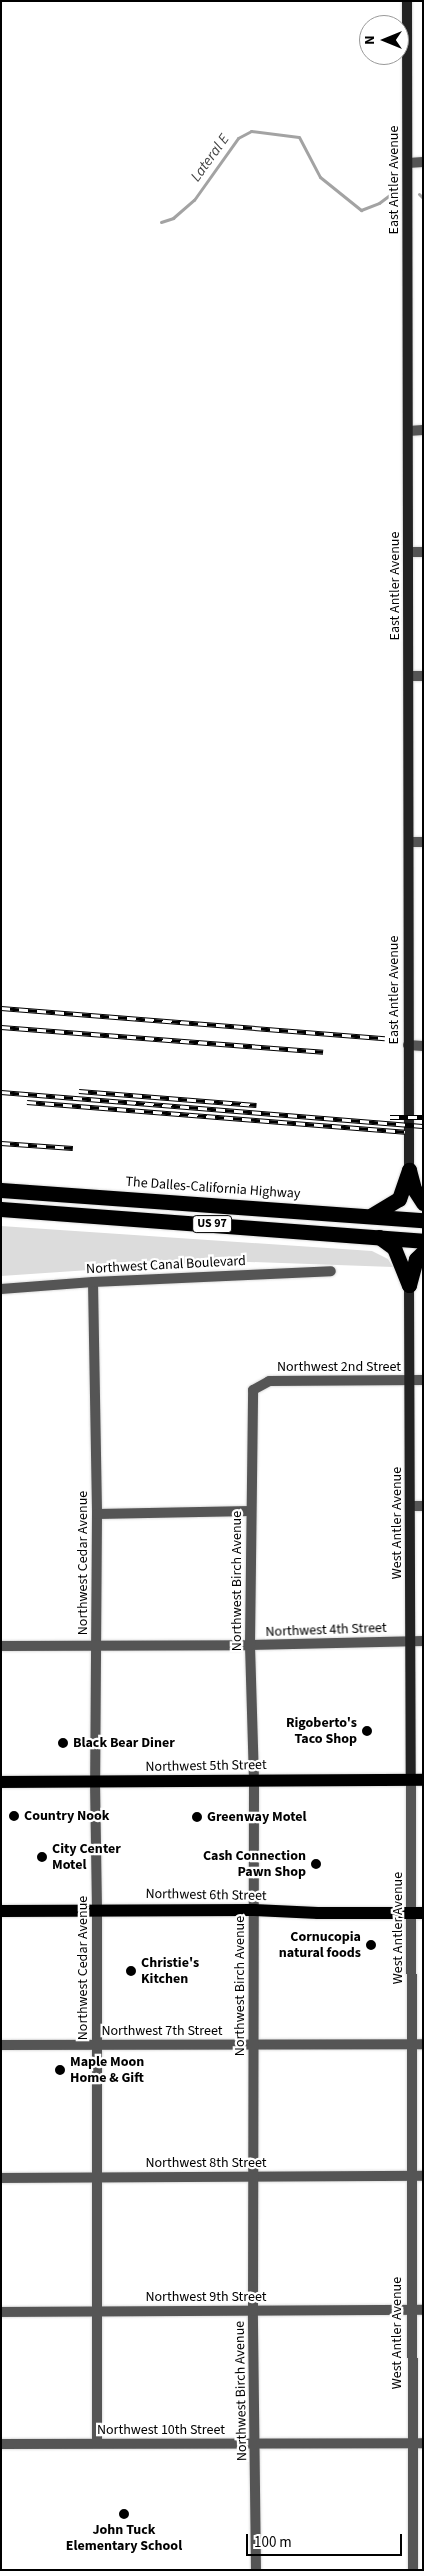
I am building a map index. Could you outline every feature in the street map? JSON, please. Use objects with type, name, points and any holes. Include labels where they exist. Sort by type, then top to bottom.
[{"type":"highway","points":[[409,1170],[414,1189],[423,1203]]},
{"type":"highway","points":[[372,1215],[399,1199],[409,1170]]},
{"type":"highway","name":"The Dalles-California Highway","points":[[1,1190],[423,1220]]},
{"type":"highway","name":"US 97","points":[[1,1209],[423,1241]]},
{"type":"highway","points":[[378,1237],[394,1248],[409,1286]]},
{"type":"highway","points":[[409,1286],[416,1259],[423,1252]]},
{"type":"main road","name":"Northwest 5th Street","points":[[1,1782],[417,1780]]},
{"type":"main road","name":"Northwest 6th Street","points":[[1,1911],[254,1910],[318,1913],[417,1913]]},
{"type":"street","name":"East Antler Avenue","points":[[407,1],[409,1170]]},
{"type":"street","points":[[408,164],[423,162]]},
{"type":"street","points":[[408,431],[423,430]]},
{"type":"street","points":[[408,552],[423,552]]},
{"type":"street","points":[[409,676],[423,676]]},
{"type":"street","points":[[409,842],[423,842]]},
{"type":"street","points":[[408,1045],[423,1046]]},
{"type":"street","name":"Northwest Canal Boulevard","points":[[1,1289],[93,1282],[332,1271]]},
{"type":"street","name":"Northwest Cedar Avenue","points":[[93,1282],[97,1514],[95,1782],[98,2178],[97,2443]]},
{"type":"street","name":"West Antler Avenue","points":[[409,1286],[408,1380],[411,1506],[411,1641],[417,1780],[417,1913],[412,2044],[411,2443],[413,2570]]},
{"type":"street","name":"Northwest 2nd Street","points":[[269,1381],[423,1380]]},
{"type":"street","name":"Northwest Birch Avenue","points":[[256,2570],[253,2311],[254,1780],[250,1645],[251,1511],[253,1390],[269,1381]]},
{"type":"street","points":[[411,1506],[423,1506]]},
{"type":"street","points":[[97,1514],[251,1511]]},
{"type":"street","name":"Northwest 4th Street","points":[[1,1646],[250,1645],[423,1641]]},
{"type":"street","name":"Northwest 7th Street","points":[[1,2045],[423,2044]]},
{"type":"street","name":"Northwest 8th Street","points":[[1,2178],[423,2176]]},
{"type":"street","name":"Northwest 9th Street","points":[[1,2312],[423,2310]]},
{"type":"street","name":"Northwest 10th Street","points":[[1,2444],[423,2443]]},
{"type":"shaded area","points":[[1,1226],[372,1251],[388,1259],[393,1267],[222,1261],[1,1276]]},
{"type":"waterway","name":"Lateral E","points":[[161,222],[173,218],[194,200],[238,138],[251,131],[299,137],[320,177],[361,210],[379,203],[395,191]]},
{"type":"waterway","name":"Lateral E","points":[[419,194],[423,198]]},
{"type":"railway","points":[[1,1008],[385,1038]]},
{"type":"railway","points":[[1,1027],[323,1052]]},
{"type":"railway","points":[[79,1091],[256,1105]]},
{"type":"railway","points":[[1,1092],[423,1126]]},
{"type":"railway","points":[[27,1102],[405,1132]]},
{"type":"railway","points":[[390,1117],[423,1117]]},
{"type":"railway","points":[[1,1143],[73,1148]]},
{"type":"place","name":"Rigoberto's Taco Shop","points":[[367,1731]]},
{"type":"place","name":"Black Bear Diner","points":[[63,1743]]},
{"type":"place","name":"Country Nook","points":[[14,1816]]},
{"type":"place","name":"Greenway Motel","points":[[197,1817]]},
{"type":"place","name":"City Center Motel","points":[[42,1857]]},
{"type":"place","name":"Cash Connection Pawn Shop","points":[[316,1864]]},
{"type":"place","name":"Cornucopia natural foods","points":[[371,1945]]},
{"type":"place","name":"Christie's Kitchen","points":[[131,1971]]},
{"type":"place","name":"Maple Moon Home & Gift","points":[[60,2070]]},
{"type":"place","name":"John Tuck Elementary School","points":[[124,2514]]}]
